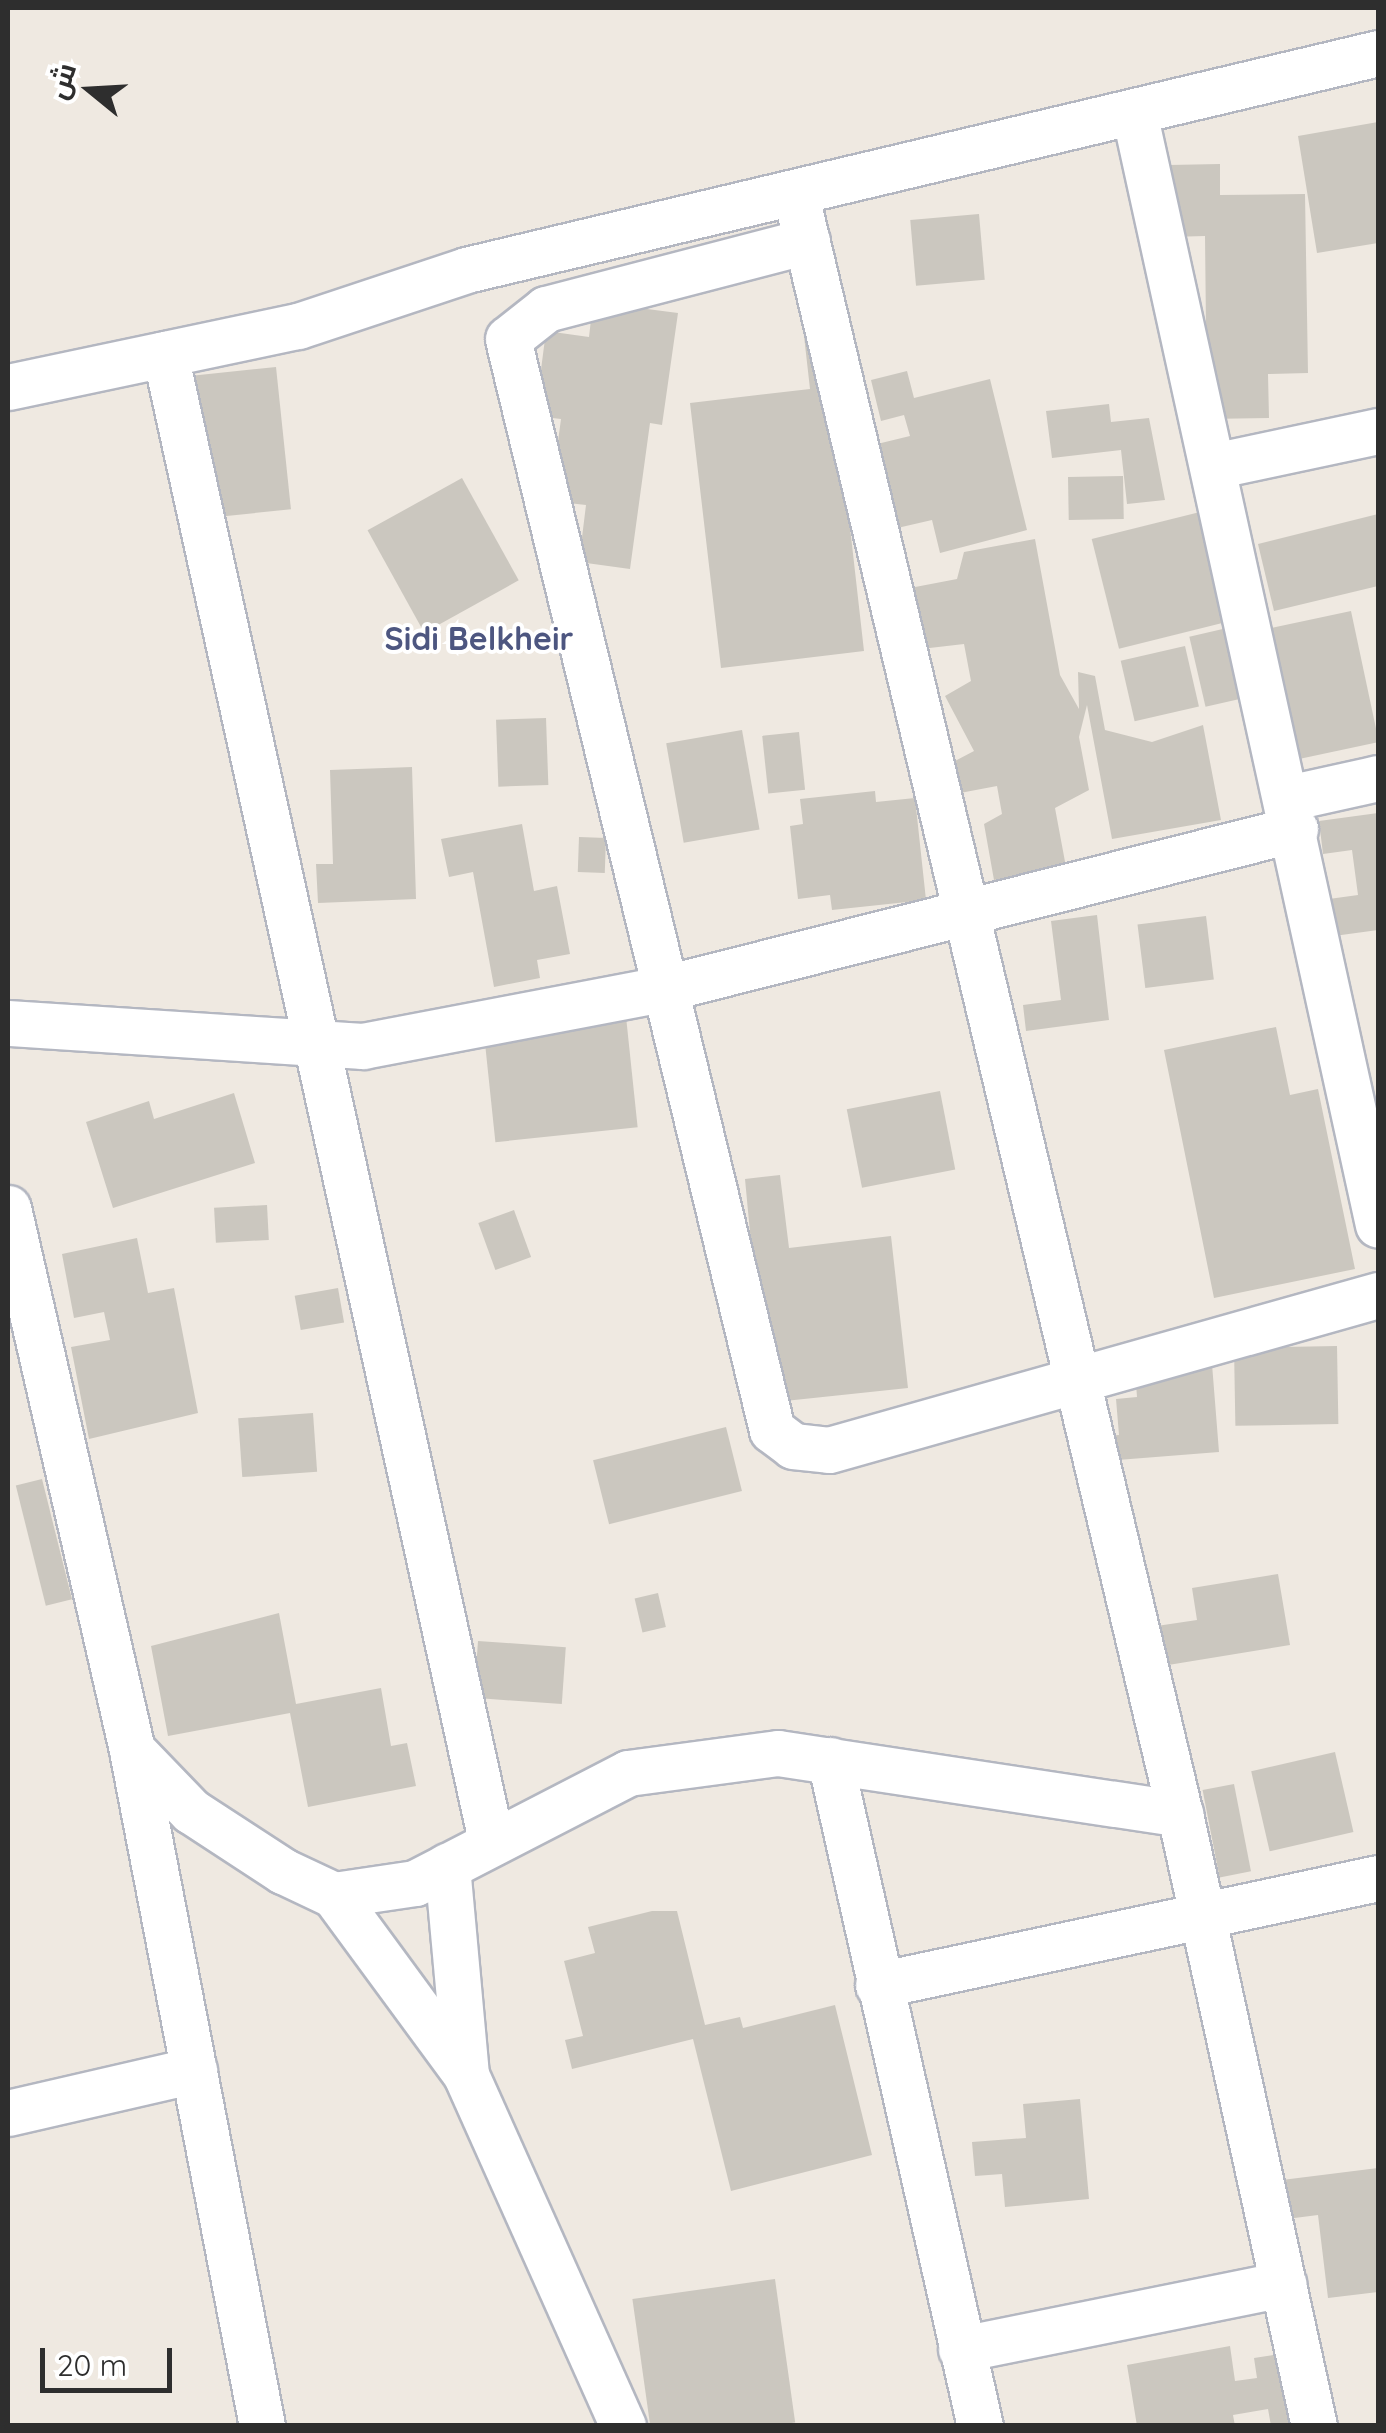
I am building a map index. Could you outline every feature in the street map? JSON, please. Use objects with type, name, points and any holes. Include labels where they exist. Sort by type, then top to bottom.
[{"type":"street","points":[[8,387],[165,354],[795,192],[1378,54]]},
{"type":"street","points":[[1134,112],[1292,814],[1378,1224]]},
{"type":"street","points":[[795,192],[1204,1917],[1314,2426]]},
{"type":"street","points":[[806,242],[546,309],[508,340],[662,989],[772,1430],[793,1446],[829,1450],[1378,1294]]},
{"type":"street","points":[[165,354],[491,1841]]},
{"type":"street","points":[[1213,466],[1378,431]]},
{"type":"street","points":[[8,1023],[228,1031],[318,1045],[363,1046],[662,989],[965,917],[1292,814],[1378,778]]},
{"type":"street","points":[[8,1208],[132,1750],[262,2426]]},
{"type":"street","points":[[132,1750],[191,1811],[334,1895],[466,2075],[624,2426]]},
{"type":"street","points":[[334,1895],[416,1883],[628,1773],[778,1753],[1180,1814]]},
{"type":"street","points":[[830,1760],[980,2426]]},
{"type":"street","points":[[446,1866],[466,2075]]},
{"type":"street","points":[[878,1985],[1378,1878]]},
{"type":"street","points":[[8,2113],[194,2070]]},
{"type":"street","points":[[961,2348],[1284,2284]]},
{"type":"building","points":[[1378,122],[1378,243],[1317,253],[1298,136]]},
{"type":"building","points":[[1220,164],[1220,195],[1305,194],[1308,373],[1268,374],[1269,418],[1207,419],[1205,236],[1170,237],[1169,165]]},
{"type":"building","points":[[979,214],[985,280],[916,286],[910,220]]},
{"type":"building","points":[[820,262],[864,651],[721,668],[690,403],[810,389],[796,265]]},
{"type":"building","points":[[593,302],[678,313],[662,425],[650,423],[630,569],[579,562],[586,505],[550,501],[561,419],[535,416],[546,331],[589,337]]},
{"type":"building","points":[[276,367],[291,509],[209,518],[194,376]]},
{"type":"building","points":[[907,371],[914,398],[990,379],[1027,530],[940,553],[932,520],[893,529],[873,445],[910,436],[904,415],[881,421],[871,380]]},
{"type":"building","points":[[1109,404],[1111,422],[1149,418],[1165,500],[1127,504],[1121,450],[1052,458],[1046,411]]},
{"type":"building","points":[[1123,476],[1124,519],[1069,520],[1068,477]]},
{"type":"building","points":[[462,478],[519,580],[424,633],[368,530]]},
{"type":"building","points":[[1212,509],[1239,619],[1119,649],[1092,539]]},
{"type":"building","points":[[1378,514],[1378,586],[1274,611],[1258,544]]},
{"type":"building","points":[[1035,539],[1060,675],[1079,709],[1078,672],[1095,676],[1105,730],[1152,742],[1203,725],[1221,820],[1112,839],[1087,705],[1079,737],[1089,790],[1055,808],[1066,867],[994,880],[984,824],[1002,814],[997,786],[960,793],[955,761],[974,751],[945,696],[971,681],[964,644],[921,649],[910,588],[957,579],[964,552]]},
{"type":"building","points":[[1351,611],[1378,742],[1297,760],[1269,628]]},
{"type":"building","points":[[1240,625],[1256,695],[1206,707],[1189,637]]},
{"type":"building","points":[[1185,646],[1199,706],[1135,721],[1121,661]]},
{"type":"building","points":[[546,718],[548,785],[498,787],[496,720]]},
{"type":"building","points":[[742,730],[760,829],[684,843],[666,743]]},
{"type":"building","points":[[799,732],[805,790],[768,794],[762,736]]},
{"type":"building","points":[[412,767],[416,899],[318,903],[316,864],[333,864],[330,770]]},
{"type":"building","points":[[875,791],[876,802],[915,798],[926,900],[832,910],[830,895],[798,899],[790,826],[803,824],[800,799]]},
{"type":"building","points":[[1378,813],[1378,930],[1334,936],[1329,899],[1358,895],[1352,850],[1323,854],[1319,821]]},
{"type":"building","points":[[522,824],[534,891],[557,886],[570,954],[537,960],[540,978],[494,987],[473,872],[449,877],[441,839]]},
{"type":"building","points":[[579,837],[606,838],[605,873],[578,872]]},
{"type":"building","points":[[1097,915],[1109,1020],[1026,1031],[1023,1005],[1061,1000],[1051,921]]},
{"type":"building","points":[[1206,916],[1214,980],[1145,988],[1138,924]]},
{"type":"building","points":[[623,988],[638,1127],[495,1142],[481,1003]]},
{"type":"building","points":[[1276,1027],[1290,1095],[1318,1089],[1355,1269],[1214,1298],[1164,1050]]},
{"type":"building","points":[[940,1091],[955,1170],[862,1188],[847,1109]]},
{"type":"building","points":[[234,1093],[255,1163],[113,1208],[86,1122],[149,1101],[154,1119]]},
{"type":"building","points":[[780,1175],[789,1248],[891,1236],[908,1388],[766,1403],[745,1179]]},
{"type":"building","points":[[267,1205],[269,1240],[216,1243],[214,1208]]},
{"type":"building","points":[[514,1210],[531,1257],[495,1270],[478,1223]]},
{"type":"building","points":[[137,1238],[148,1293],[174,1288],[198,1413],[89,1439],[71,1347],[110,1340],[104,1312],[74,1318],[62,1254]]},
{"type":"building","points":[[338,1288],[344,1322],[301,1330],[295,1296]]},
{"type":"building","points":[[1337,1346],[1338,1424],[1235,1426],[1234,1348]]},
{"type":"building","points":[[1212,1364],[1219,1452],[1105,1461],[1103,1436],[1119,1435],[1116,1399],[1137,1397],[1135,1370]]},
{"type":"building","points":[[313,1413],[317,1472],[242,1477],[238,1418]]},
{"type":"building","points":[[726,1427],[742,1491],[609,1524],[593,1460]]},
{"type":"building","points":[[42,1479],[72,1599],[46,1606],[16,1486]]},
{"type":"building","points":[[1278,1574],[1290,1645],[1156,1667],[1150,1627],[1197,1620],[1192,1588]]},
{"type":"building","points":[[658,1593],[666,1627],[642,1633],[635,1598]]},
{"type":"building","points":[[279,1613],[296,1704],[381,1688],[391,1746],[407,1743],[416,1786],[308,1807],[290,1713],[168,1736],[151,1646]]},
{"type":"building","points":[[478,1641],[566,1647],[562,1704],[474,1698]]},
{"type":"building","points":[[1335,1752],[1353,1832],[1270,1851],[1251,1771]]},
{"type":"building","points":[[1234,1784],[1251,1871],[1220,1877],[1203,1790]]},
{"type":"building","points":[[652,1911],[677,1911],[705,2025],[740,2017],[743,2028],[835,2005],[872,2155],[731,2191],[693,2039],[572,2069],[565,2040],[583,2036],[564,1961],[595,1953],[588,1927]]},
{"type":"building","points":[[1080,2099],[1089,2199],[1005,2207],[1002,2174],[975,2176],[972,2142],[1026,2138],[1023,2104]]},
{"type":"building","points":[[1378,2168],[1378,2292],[1328,2298],[1318,2215],[1271,2221],[1267,2182]]},
{"type":"building","points":[[775,2279],[795,2423],[650,2426],[632,2299]]},
{"type":"building","points":[[1230,2346],[1235,2381],[1257,2378],[1254,2358],[1286,2353],[1298,2426],[1271,2426],[1268,2409],[1233,2415],[1235,2426],[1137,2426],[1127,2365]]},
{"type":"district","name":"Sidi Belkheir","points":[[479,638]]}]
